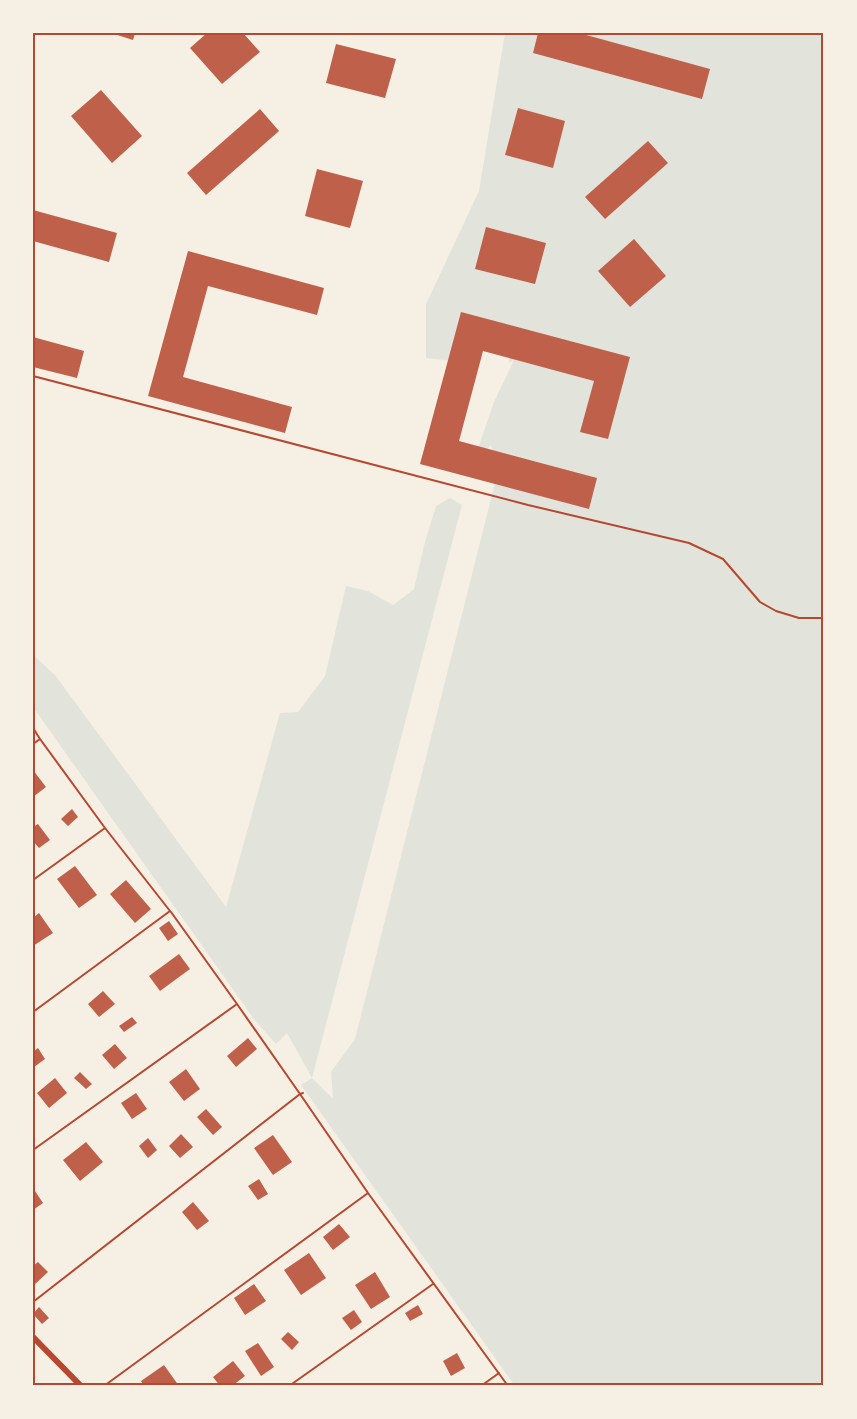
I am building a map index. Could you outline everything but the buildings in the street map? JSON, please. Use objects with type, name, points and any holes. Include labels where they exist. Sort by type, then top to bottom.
[{"type":"street","points":[[33,1337],[81,1386]]},
{"type":"lane","points":[[33,376],[528,505],[690,543],[723,558],[760,603],[799,618],[824,618]]},
{"type":"lane","points":[[33,728],[105,828],[170,911],[301,1094],[368,1193],[508,1386]]},
{"type":"lane","points":[[33,744],[40,739]]},
{"type":"lane","points":[[33,880],[105,828]]},
{"type":"lane","points":[[33,1012],[170,911]]},
{"type":"lane","points":[[33,1150],[237,1005]]},
{"type":"lane","points":[[33,1302],[301,1094]]},
{"type":"lane","points":[[104,1386],[368,1193]]},
{"type":"lane","points":[[289,1386],[433,1284]]},
{"type":"lane","points":[[481,1386],[499,1373]]},
{"type":"shaded area","points":[[505,33],[824,33],[824,1386],[515,1386],[301,1085],[312,1078],[333,1099],[331,1072],[355,1039],[497,475],[491,445],[472,466],[494,402],[514,360],[509,363],[508,346],[488,323],[461,362],[426,358],[426,304],[479,191]]},
{"type":"shaded area","points":[[450,498],[462,505],[312,1078],[287,1033],[276,1044],[254,1019],[33,707],[33,655],[55,675],[226,907],[280,713],[298,712],[325,676],[346,586],[368,591],[393,605],[414,589],[436,506]]}]
